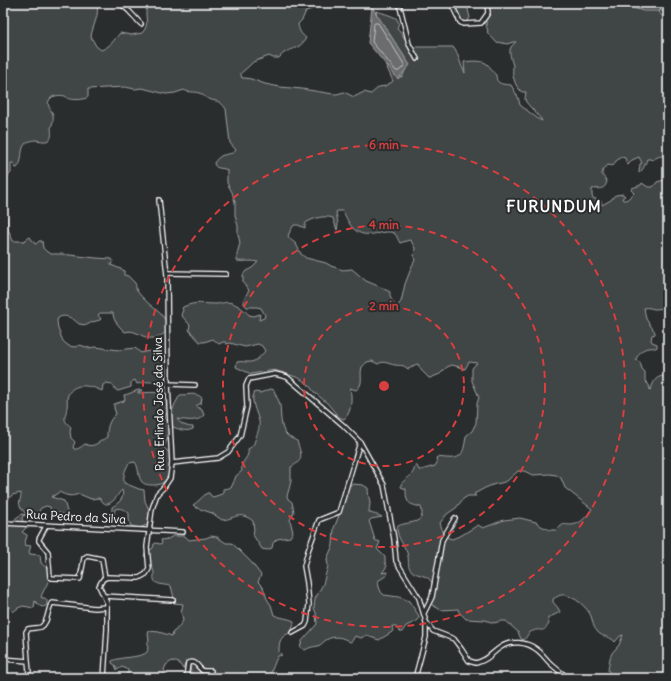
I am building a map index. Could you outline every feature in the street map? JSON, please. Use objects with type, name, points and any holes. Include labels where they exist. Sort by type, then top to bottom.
[{"type":"street","points":[[120,3],[141,24]]},
{"type":"street","points":[[399,3],[409,44],[417,59]]},
{"type":"street","points":[[451,3],[460,22],[463,24],[481,23],[488,13],[488,3]]},
{"type":"street","name":"Rua Erlindo José da Silva","points":[[105,578],[139,578],[146,574],[149,569],[147,547],[152,509],[157,494],[170,478],[172,463],[168,384],[166,273],[159,200]]},
{"type":"street","points":[[166,273],[226,274]]},
{"type":"street","points":[[172,463],[218,458],[228,452],[240,436],[247,406],[246,386],[249,379],[275,374],[287,377],[343,425],[360,442],[384,485],[394,539],[396,561],[419,598],[424,613],[426,622],[426,637],[415,678]]},
{"type":"street","points":[[168,384],[195,385]]},
{"type":"street","points":[[292,633],[305,626],[307,622],[309,604],[304,566],[319,520],[339,512],[360,442]]},
{"type":"street","points":[[424,613],[432,597],[442,540],[455,518]]},
{"type":"street","name":"Rua Pedro da Silva","points":[[3,523],[183,532]]},
{"type":"street","points":[[46,526],[39,541],[48,552],[50,577],[80,579],[84,558],[87,556],[102,559],[105,578],[100,586],[107,603],[104,678]]},
{"type":"street","points":[[104,596],[174,600]]},
{"type":"street","points":[[27,678],[29,671],[26,632],[28,629],[40,627],[44,624],[49,607],[52,603],[95,608],[107,607]]},
{"type":"street","points":[[426,622],[433,631],[454,639],[469,661],[476,664],[486,660],[501,646],[515,643],[527,645],[536,649],[568,678]]},
{"type":"street","points":[[3,659],[28,661]]},
{"type":"street","points":[[186,678],[188,663],[195,663],[204,671],[211,671]]},
{"type":"shaded area","points":[[3,3],[96,3],[97,16],[91,37],[96,46],[101,50],[114,41],[120,33],[131,35],[142,33],[147,21],[146,12],[148,3],[316,3],[312,9],[306,11],[302,20],[298,24],[300,32],[306,38],[303,42],[297,47],[282,54],[279,58],[269,56],[253,62],[241,73],[242,78],[280,87],[333,94],[344,92],[354,97],[364,92],[371,94],[379,87],[385,86],[392,82],[393,81],[387,68],[389,65],[398,76],[401,77],[403,76],[405,70],[377,16],[376,11],[396,18],[399,23],[397,28],[407,42],[413,46],[453,47],[465,73],[464,62],[479,61],[487,64],[496,75],[497,81],[503,84],[511,85],[518,97],[520,105],[542,121],[526,102],[526,92],[522,92],[514,81],[510,49],[516,42],[507,44],[497,43],[487,32],[486,21],[488,3],[668,3],[663,6],[659,12],[662,16],[668,17],[668,152],[653,160],[647,159],[645,165],[639,173],[640,164],[642,163],[639,157],[632,160],[628,165],[625,158],[621,157],[613,166],[608,165],[604,169],[602,175],[607,181],[606,184],[603,188],[592,189],[592,196],[593,198],[601,201],[602,205],[616,195],[623,194],[625,196],[622,198],[623,200],[626,200],[634,193],[631,190],[632,188],[641,185],[642,183],[648,187],[653,187],[657,182],[668,179],[668,308],[644,308],[646,319],[655,332],[655,334],[652,335],[651,340],[657,344],[657,347],[644,349],[636,359],[640,362],[642,369],[645,372],[645,381],[649,385],[650,390],[656,379],[661,376],[668,375],[668,678],[611,678],[612,675],[608,670],[610,658],[612,653],[619,645],[623,635],[620,636],[615,642],[599,633],[595,628],[587,609],[577,600],[569,596],[562,595],[553,599],[553,602],[560,612],[548,618],[549,624],[543,630],[536,630],[529,633],[524,640],[521,639],[518,632],[506,621],[494,623],[485,620],[466,619],[458,609],[441,610],[432,605],[430,597],[432,587],[431,581],[427,577],[414,573],[409,568],[407,552],[398,536],[397,527],[418,520],[421,518],[422,513],[421,507],[411,504],[407,500],[406,489],[401,487],[401,484],[412,474],[415,465],[419,470],[421,470],[435,466],[437,463],[437,457],[455,458],[462,454],[466,436],[472,431],[476,423],[479,397],[472,381],[472,369],[477,363],[469,362],[465,369],[452,365],[447,367],[440,374],[429,378],[421,370],[418,364],[408,369],[403,366],[382,362],[378,364],[372,361],[367,362],[361,370],[361,382],[359,388],[356,390],[350,388],[350,409],[349,413],[344,419],[339,417],[308,384],[299,378],[274,370],[251,374],[236,367],[237,362],[251,362],[258,359],[265,351],[262,346],[258,344],[245,347],[230,343],[226,344],[226,342],[219,344],[213,339],[200,342],[189,330],[190,325],[181,315],[183,307],[192,304],[216,304],[230,302],[239,306],[249,315],[254,316],[260,314],[259,320],[264,318],[265,315],[261,308],[247,307],[244,304],[244,299],[249,290],[243,283],[243,275],[258,262],[237,261],[240,243],[235,215],[235,202],[227,183],[227,170],[217,168],[214,163],[221,156],[233,153],[236,150],[230,143],[226,109],[221,103],[206,98],[200,93],[184,90],[166,94],[142,88],[135,89],[125,87],[88,89],[88,97],[77,100],[69,99],[61,95],[53,97],[48,103],[53,117],[50,139],[46,141],[34,140],[26,143],[19,165],[16,168],[13,163],[11,163],[11,173],[3,181]],"holes":[[[337,211],[343,211],[351,226],[360,233],[371,234],[392,232],[396,235],[400,243],[409,240],[411,241],[415,248],[415,260],[405,284],[401,302],[396,307],[391,298],[390,292],[366,281],[352,269],[343,270],[326,263],[306,258],[301,254],[296,244],[288,236],[294,225],[305,228],[305,224],[307,222],[323,217],[333,218],[337,230]],[[518,471],[524,471],[533,475],[556,475],[561,478],[565,488],[592,509],[577,524],[564,524],[556,530],[550,530],[536,522],[520,518],[504,520],[483,528],[478,525],[462,535],[452,539],[445,535],[440,523],[463,499],[468,496],[476,496],[474,494],[485,488],[507,481]]]},
{"type":"shaded area","points":[[452,3],[470,3],[468,10],[470,18],[464,24],[460,24]]},
{"type":"shaded area","points":[[3,215],[7,216],[8,229],[13,241],[24,241],[30,237],[35,244],[42,241],[43,248],[51,254],[112,259],[113,261],[111,265],[123,270],[124,275],[128,276],[135,283],[139,294],[160,313],[165,320],[168,329],[160,336],[150,338],[129,331],[125,332],[115,321],[113,313],[100,313],[98,315],[101,319],[100,320],[87,325],[79,324],[66,316],[58,318],[58,329],[63,341],[69,346],[75,347],[80,345],[89,348],[95,347],[119,350],[135,348],[141,353],[153,352],[162,354],[165,356],[166,365],[165,369],[159,375],[166,376],[169,383],[163,388],[150,382],[137,384],[135,380],[131,382],[131,387],[118,391],[112,384],[106,383],[103,385],[102,391],[88,386],[79,386],[74,388],[67,396],[65,420],[71,427],[71,438],[75,442],[73,447],[74,449],[85,444],[91,446],[94,445],[107,437],[108,425],[116,414],[114,404],[124,401],[124,395],[138,390],[143,390],[138,393],[161,393],[167,397],[168,409],[165,418],[166,420],[169,419],[180,395],[195,394],[200,396],[202,398],[201,403],[196,406],[202,410],[204,415],[195,420],[177,419],[184,425],[193,427],[193,429],[183,430],[173,427],[170,430],[164,448],[171,454],[170,464],[167,478],[164,482],[149,485],[142,482],[140,480],[138,467],[135,462],[129,463],[125,470],[124,483],[144,490],[145,501],[150,512],[150,520],[147,525],[139,528],[131,526],[129,513],[121,509],[115,509],[114,515],[112,516],[112,507],[121,500],[123,495],[122,490],[114,500],[107,504],[99,498],[91,499],[79,494],[69,496],[59,492],[51,497],[64,501],[67,516],[51,512],[50,507],[46,506],[41,508],[36,516],[29,517],[23,515],[22,519],[26,528],[22,532],[27,535],[24,545],[31,546],[29,552],[30,554],[40,555],[41,563],[48,571],[49,579],[41,597],[47,600],[47,605],[44,607],[41,606],[35,601],[34,608],[23,606],[13,612],[8,605],[3,603],[3,524],[14,521],[22,514],[26,514],[21,508],[20,504],[21,493],[12,495],[6,502],[3,502]]},
{"type":"shaded area","points":[[271,389],[274,390],[279,403],[284,431],[288,436],[297,441],[301,456],[298,462],[291,467],[291,481],[287,496],[292,502],[294,512],[290,520],[293,532],[290,537],[277,539],[273,543],[272,548],[267,550],[262,549],[253,535],[253,521],[244,516],[237,516],[222,520],[212,513],[197,508],[193,505],[207,493],[213,497],[222,494],[223,489],[232,486],[236,476],[242,471],[241,468],[248,449],[254,444],[259,429],[259,421],[253,402],[253,395],[255,392],[260,393]]},
{"type":"shaded area","points":[[352,484],[363,485],[368,488],[370,502],[369,512],[382,517],[371,519],[369,521],[375,540],[380,542],[377,549],[385,557],[385,563],[387,566],[382,573],[387,572],[387,575],[378,581],[381,592],[384,595],[399,597],[409,601],[419,616],[419,619],[406,626],[402,632],[400,632],[396,627],[392,626],[392,632],[379,640],[367,635],[361,638],[355,636],[350,642],[335,637],[326,640],[319,646],[305,650],[300,647],[302,641],[317,624],[314,608],[315,599],[323,584],[328,566],[327,559],[333,545],[334,528],[348,486]]},
{"type":"shaded area","points":[[173,536],[185,536],[189,540],[211,536],[217,537],[226,543],[232,543],[251,562],[261,575],[258,582],[263,587],[274,615],[294,621],[291,631],[281,640],[279,652],[282,655],[278,656],[268,678],[192,678],[190,666],[186,663],[183,669],[179,663],[172,661],[166,665],[164,670],[170,678],[121,678],[128,673],[128,670],[122,667],[117,670],[112,661],[145,654],[148,650],[149,631],[172,636],[173,632],[183,621],[181,613],[183,604],[174,603],[171,586],[158,584],[155,581],[153,568],[144,556],[145,553],[153,548],[154,544],[160,544],[162,543],[161,540],[168,539]]},
{"type":"water","points":[[372,7],[410,65],[398,79],[368,43]]},
{"type":"waterway","points":[[620,3],[643,11],[668,11]]},
{"type":"district","name":"FURUNDUM","points":[[554,206]]}]
